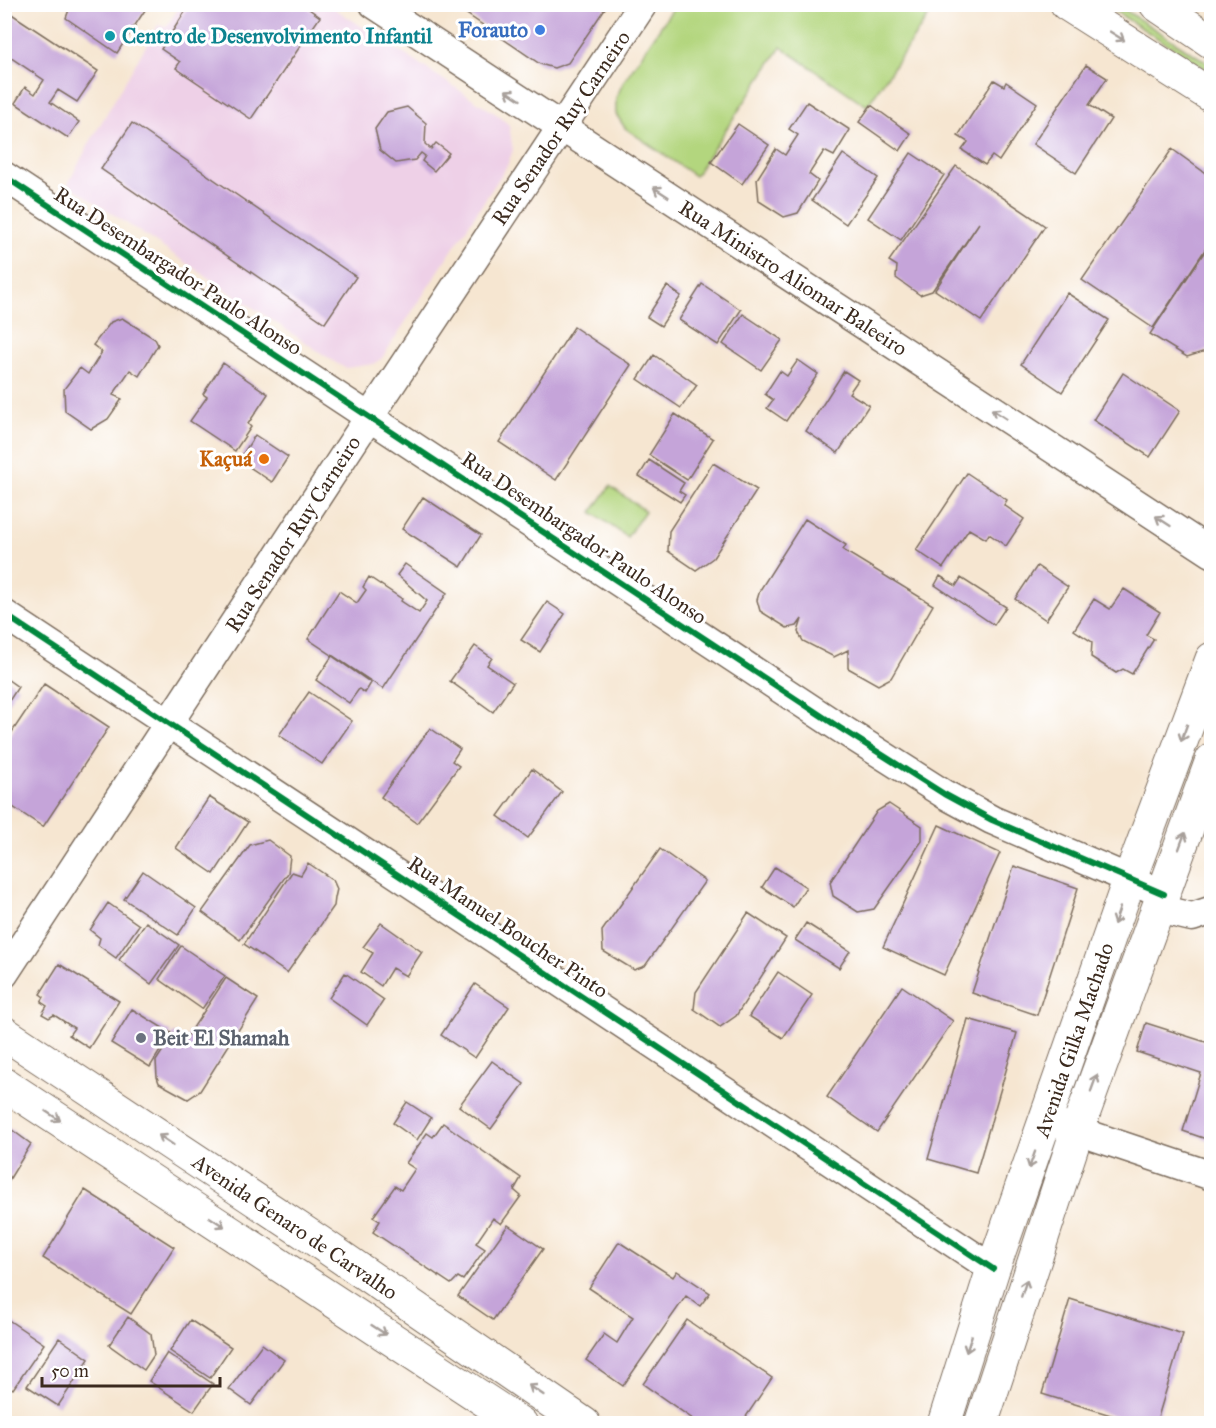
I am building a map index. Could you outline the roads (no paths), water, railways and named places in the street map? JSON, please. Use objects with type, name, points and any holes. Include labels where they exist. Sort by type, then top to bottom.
[{"type":"main road","points":[[1067,4],[1212,96]]},
{"type":"main road","points":[[1156,4],[1212,42]]},
{"type":"main road","name":"Avenida Gilka Machado","points":[[962,1421],[993,1269],[1130,878],[1212,658]]},
{"type":"main road","name":"Avenida Gilka Machado","points":[[962,1421],[1077,1131],[1212,760]]},
{"type":"main road","name":"Avenida Genaro de Carvalho","points":[[4,1033],[323,1244],[584,1424]]},
{"type":"main road","name":"Avenida Genaro de Carvalho","points":[[4,1084],[521,1424]]},
{"type":"main road","points":[[302,1279],[322,1264],[323,1244]]},
{"type":"street","name":"Rua Ministro Aliomar Baleeiro","points":[[374,4],[1212,553]]},
{"type":"street","name":"Rua Senador Ruy Carneiro","points":[[4,974],[643,4]]},
{"type":"street","name":"Rua Desembargador Paulo Alonso","points":[[4,176],[840,728],[944,794],[992,820],[1130,878],[1192,917],[1211,911]]},
{"type":"street","name":"Rua Manuel Boucher Pinto","points":[[4,614],[993,1269]]},
{"type":"street","points":[[1046,1121],[1212,1176]]},
{"type":"place","name":"Forauto","points":[[540,30]]},
{"type":"place","name":"Centro de Desenvolvimento Infantil","points":[[110,36]]},
{"type":"place","name":"Kaçuá","points":[[264,459]]},
{"type":"place","name":"Beit El Shamah","points":[[141,1038]]}]
